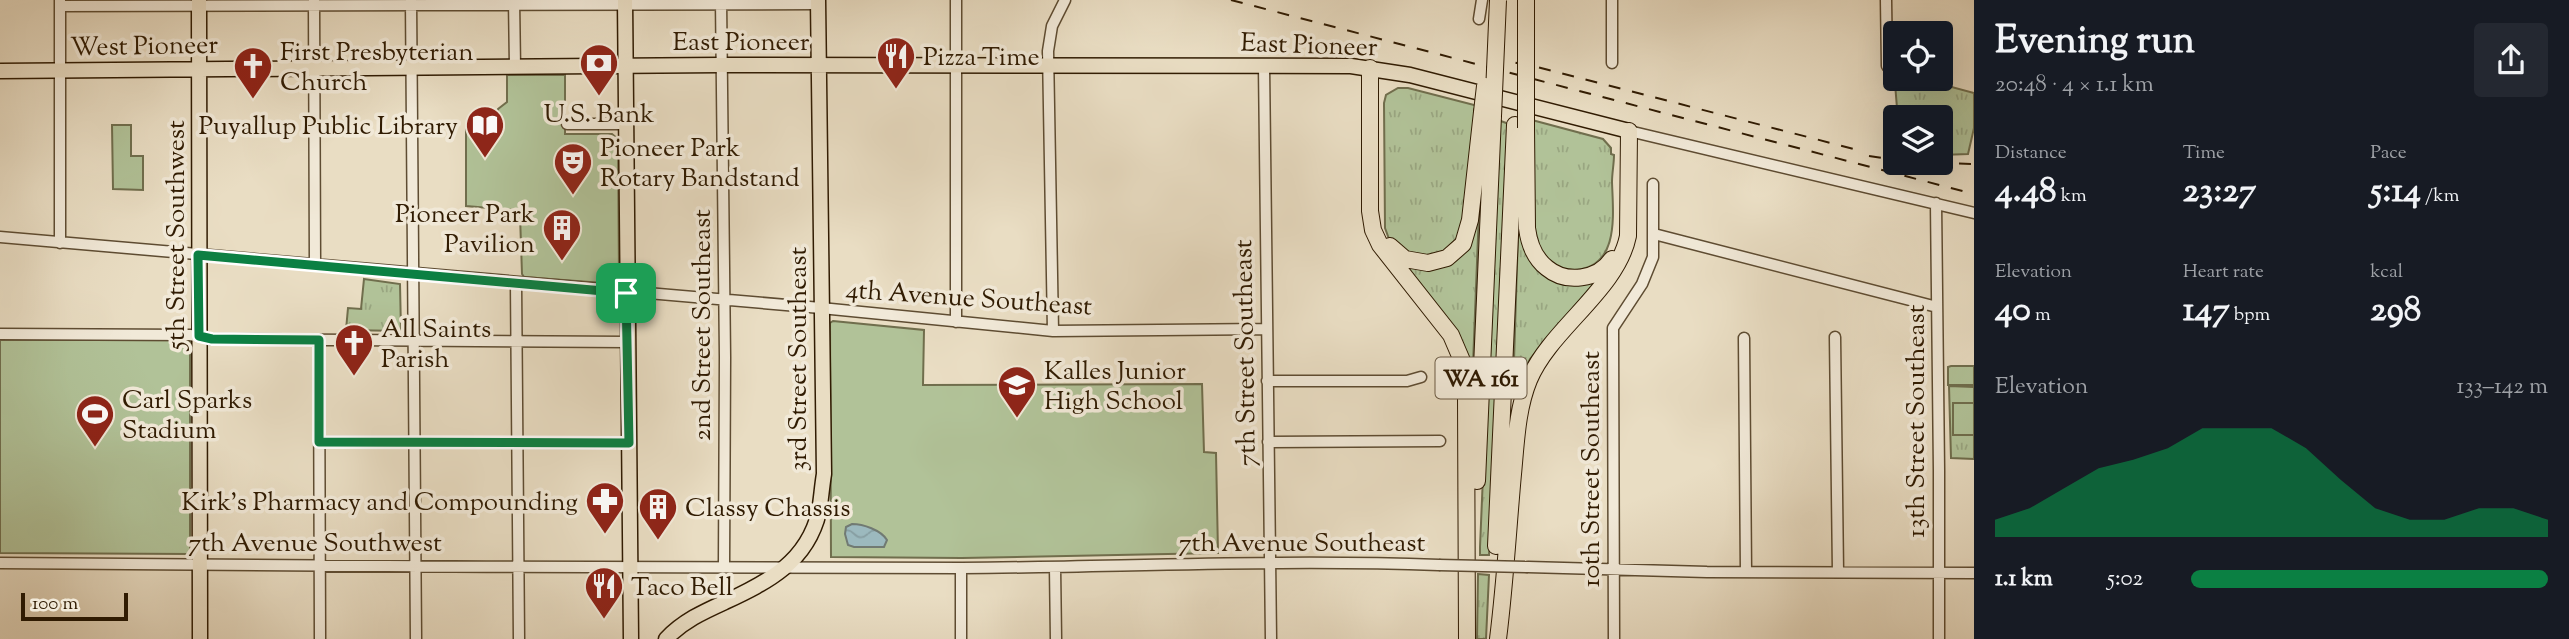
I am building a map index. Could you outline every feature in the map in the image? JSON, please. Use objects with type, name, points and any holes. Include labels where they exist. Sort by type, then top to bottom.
[{"type":"highway","points":[[1374,68],[1378,219],[1387,243],[1405,259],[1420,263],[1437,261],[1452,254],[1463,244],[1470,220],[1487,114],[1497,0]]},
{"type":"highway","name":"WA 161","points":[[1495,639],[1525,0]]},
{"type":"highway","points":[[1374,68],[1370,211],[1373,230],[1385,251],[1451,335],[1463,363],[1466,397],[1469,639]]},
{"type":"highway","name":"WA 161","points":[[1469,639],[1487,114]]},
{"type":"highway","points":[[1521,126],[1529,243],[1534,254],[1548,269],[1557,274],[1579,278],[1600,272],[1616,251],[1625,130]]},
{"type":"highway","points":[[1495,639],[1521,407],[1528,381],[1542,358],[1607,278],[1626,248],[1628,223],[1625,130]]},
{"type":"main road","points":[[625,1],[631,639]]},
{"type":"main road","name":"3rd Street Southeast","points":[[666,639],[686,621],[758,587],[787,568],[812,529],[818,512],[824,474],[818,2]]},
{"type":"main road","name":"5th Street Southwest","points":[[199,3],[200,639]]},
{"type":"main road","name":"East Pioneer","points":[[625,66],[1048,65],[1374,68],[1625,130]]},
{"type":"main road","name":"West Pioneer","points":[[0,71],[625,66]]},
{"type":"street","points":[[956,0],[956,322]]},
{"type":"street","points":[[1053,331],[1048,65],[1050,34],[1065,0]]},
{"type":"street","points":[[1479,19],[1482,0]]},
{"type":"street","points":[[1612,0],[1612,63]]},
{"type":"street","points":[[1886,0],[1886,21]]},
{"type":"street","name":"2nd Street Southeast","points":[[721,1],[724,567]]},
{"type":"street","points":[[314,2],[315,265]]},
{"type":"street","points":[[411,2],[416,639]]},
{"type":"street","points":[[514,2],[514,67]]},
{"type":"street","points":[[60,243],[60,3],[818,2]]},
{"type":"street","name":"7th Street Southeast","points":[[1264,66],[1271,639]]},
{"type":"street","points":[[567,124],[626,124]]},
{"type":"street","name":"East Pioneer","points":[[1625,130],[1974,214]]},
{"type":"street","name":"10th Street Southeast","points":[[1614,639],[1613,328],[1642,285],[1653,257],[1653,184]]},
{"type":"street","name":"13th Street Southeast","points":[[1936,204],[1939,639]]},
{"type":"street","points":[[1654,234],[1937,307]]},
{"type":"street","name":"4th Avenue Southeast","points":[[0,237],[821,308],[1053,331],[1266,328]]},
{"type":"street","points":[[516,283],[520,639]]},
{"type":"street","points":[[0,334],[199,336],[212,339],[628,342]]},
{"type":"street","points":[[1835,337],[1838,572]]},
{"type":"street","points":[[1744,338],[1746,572]]},
{"type":"street","points":[[319,340],[320,639]]},
{"type":"street","points":[[1267,381],[1407,381],[1421,377]]},
{"type":"street","points":[[1268,442],[1440,441]]},
{"type":"street","points":[[319,442],[629,443]]},
{"type":"street","name":"7th Avenue Southeast","points":[[630,567],[961,568],[1351,562],[1614,570],[1974,573]]},
{"type":"street","name":"7th Avenue Southwest","points":[[0,563],[630,567]]},
{"type":"street","points":[[1055,567],[1056,639]]},
{"type":"street","points":[[961,568],[961,639]]},
{"type":"green space","points":[[507,75],[565,75],[565,134],[612,134],[618,139],[619,277],[616,284],[524,277],[520,215],[514,210],[466,206],[466,126],[496,124],[498,109],[507,102]]},
{"type":"green space","points":[[1953,87],[1974,93],[1974,128],[1968,154],[1953,155],[1953,105],[1897,105],[1896,91],[1953,91]]},
{"type":"green space","points":[[1398,88],[1408,88],[1478,106],[1462,224],[1457,238],[1444,251],[1426,257],[1405,254],[1389,239],[1385,228],[1384,103],[1386,95]]},
{"type":"green space","points":[[1498,120],[1509,124],[1489,555],[1480,555],[1480,547]]},
{"type":"green space","points":[[1532,120],[1603,139],[1614,155],[1611,237],[1600,259],[1590,267],[1570,270],[1556,266],[1542,255],[1537,244],[1531,190]]},
{"type":"green space","points":[[112,125],[131,125],[131,156],[143,156],[143,190],[113,189]]},
{"type":"green space","points":[[1480,186],[1472,390],[1469,371],[1406,266],[1427,270],[1451,262]]},
{"type":"green space","points":[[1519,203],[1540,272],[1601,275],[1530,359],[1513,392]]},
{"type":"green space","points":[[364,279],[400,284],[401,331],[346,330],[348,308],[361,309]]},
{"type":"green space","name":"Kalles Junior High School","points":[[833,321],[924,330],[923,385],[1202,384],[1204,452],[1216,453],[1218,553],[962,558],[831,557],[830,323]]},
{"type":"green space","name":"Carl Sparks Stadium","points":[[0,340],[190,340],[190,554],[0,553]]},
{"type":"green space","points":[[1974,366],[1974,385],[1948,385],[1948,367]]},
{"type":"green space","points":[[1949,386],[1974,387],[1974,459],[1951,458]]},
{"type":"green space","points":[[1953,403],[1974,403],[1974,435],[1953,435]]},
{"type":"green space","points":[[1478,574],[1489,575],[1486,639],[1477,639]]},
{"type":"water","points":[[852,524],[866,526],[881,533],[887,540],[884,547],[848,545],[846,527]]},
{"type":"railway","points":[[1231,0],[1974,194]]},
{"type":"railway","points":[[1492,58],[1537,67],[1854,149]]},
{"type":"railway","points":[[1869,156],[1883,158]]},
{"type":"railway","points":[[1953,163],[1974,164]]},
{"type":"place","name":"Pizza Time","points":[[896,90]]},
{"type":"place","name":"U.S. Bank","points":[[599,97]]},
{"type":"place","name":"First Presbyterian Church","points":[[253,100]]},
{"type":"place","name":"Puyallup Public Library","points":[[485,159]]},
{"type":"place","name":"Pioneer Park Rotary Bandstand","points":[[573,196]]},
{"type":"place","name":"Pioneer Park Pavilion","points":[[562,262]]},
{"type":"place","name":"All Saints Parish","points":[[354,377]]},
{"type":"place","name":"Kalles Junior High School","points":[[1017,419]]},
{"type":"place","name":"Carl Sparks Stadium","points":[[95,448]]},
{"type":"place","name":"Kirk's Pharmacy and Compounding","points":[[605,535]]},
{"type":"place","name":"Classy Chassis","points":[[658,541]]},
{"type":"place","name":"Taco Bell","points":[[604,620]]},
{"type":"route","points":[[198,255],[626,293],[629,443],[319,442],[319,340],[212,339],[199,336],[198,255]]}]
